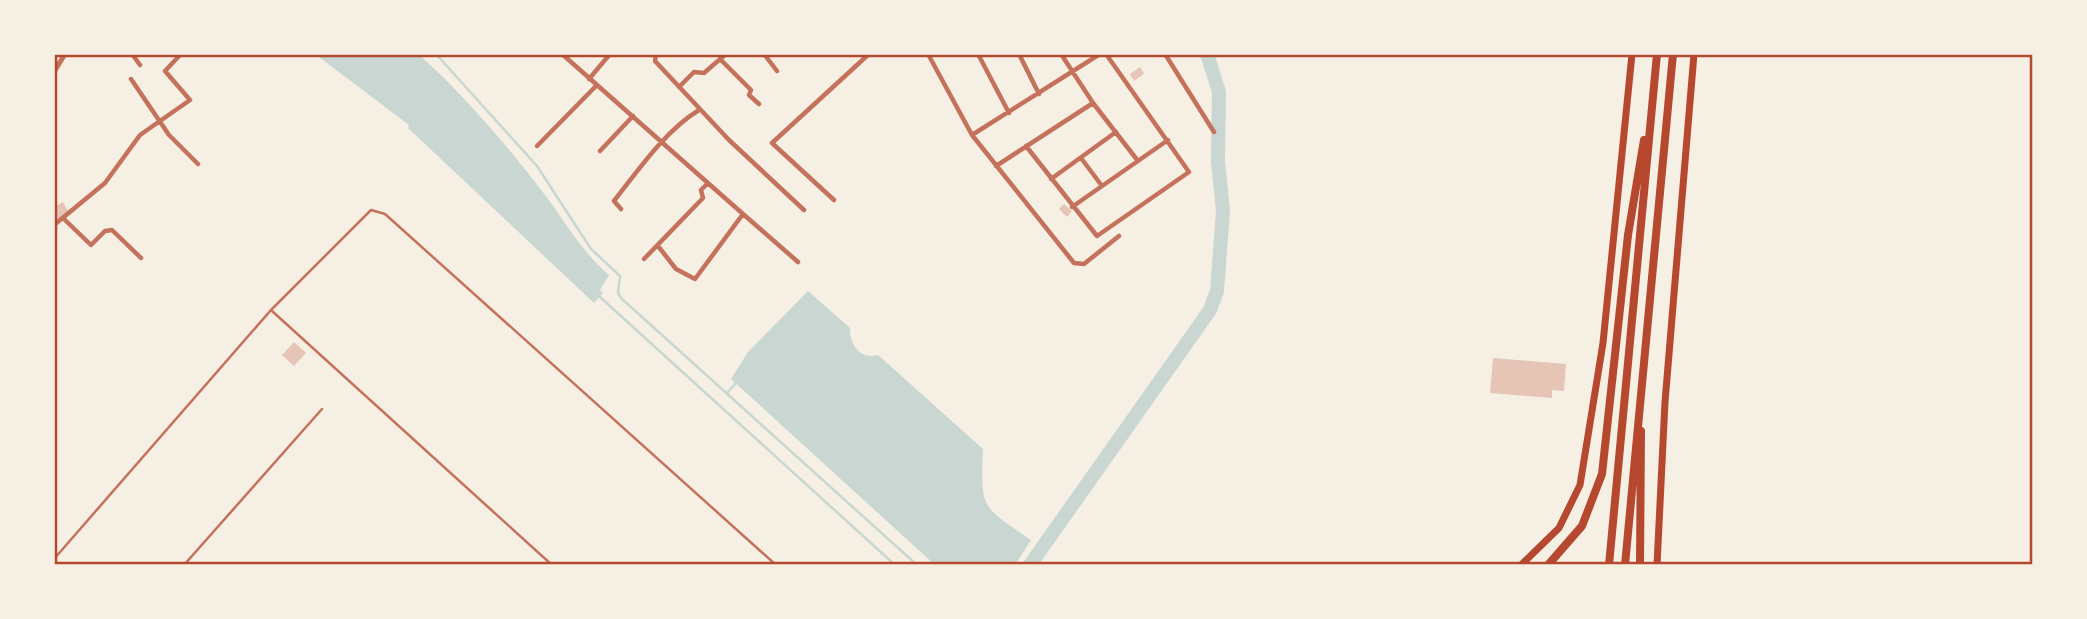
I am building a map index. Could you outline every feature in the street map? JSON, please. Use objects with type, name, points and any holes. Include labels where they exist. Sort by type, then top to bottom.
[{"type":"highway","points":[[1521,565],[1559,528],[1580,485],[1604,343],[1632,54]]},
{"type":"highway","points":[[1609,565],[1657,54]]},
{"type":"highway","points":[[1625,565],[1673,54]]},
{"type":"highway","points":[[1657,565],[1665,402],[1694,54]]},
{"type":"highway","points":[[1548,565],[1582,526],[1602,474],[1628,235],[1652,105]]},
{"type":"highway","points":[[1640,400],[1640,565]]},
{"type":"street","points":[[54,72],[65,54]]},
{"type":"street","points":[[132,54],[140,65]]},
{"type":"street","points":[[54,225],[65,219],[105,183],[140,135],[190,100],[165,71],[181,54]]},
{"type":"street","points":[[589,79],[610,54]]},
{"type":"street","points":[[656,54],[655,61],[699,110],[804,210]]},
{"type":"street","points":[[678,87],[694,72],[702,75],[726,54]]},
{"type":"street","points":[[765,54],[777,71]]},
{"type":"street","points":[[834,200],[772,143],[869,54]]},
{"type":"street","points":[[928,54],[972,135],[1074,263],[1084,264],[1119,236]]},
{"type":"street","points":[[978,54],[1009,113]]},
{"type":"street","points":[[1019,54],[1040,94]]},
{"type":"street","points":[[1061,54],[1093,103],[1138,161]]},
{"type":"street","points":[[972,135],[1073,74],[1100,54]]},
{"type":"street","points":[[1026,146],[1097,236],[1190,171],[1106,54]]},
{"type":"street","points":[[1165,54],[1214,132]]},
{"type":"street","points":[[563,55],[798,262]]},
{"type":"street","points":[[721,60],[751,90],[750,96],[759,104]]},
{"type":"street","points":[[131,79],[159,122],[198,164]]},
{"type":"street","points":[[537,146],[596,86]]},
{"type":"street","points":[[996,166],[1093,103]]},
{"type":"street","points":[[621,209],[614,201],[663,142],[699,110]]},
{"type":"street","points":[[600,151],[633,116]]},
{"type":"street","points":[[1051,179],[1116,132]]},
{"type":"street","points":[[1072,207],[1168,141]]},
{"type":"street","points":[[1080,158],[1102,186]]},
{"type":"street","points":[[644,259],[703,198],[701,190],[708,183]]},
{"type":"street","points":[[658,246],[676,269],[695,279],[743,214]]},
{"type":"street","points":[[65,219],[92,245],[105,230],[112,230],[141,258]]},
{"type":"lane","points":[[54,559],[271,310],[371,209],[385,214],[776,565]]},
{"type":"lane","points":[[271,310],[552,565]]},
{"type":"lane","points":[[184,565],[322,409]]},
{"type":"shaded area","points":[[315,54],[418,54],[451,85],[501,140],[582,247],[609,275],[600,290],[603,293],[594,303],[408,128],[409,125]]},
{"type":"shaded area","points":[[808,291],[850,328],[857,350],[866,355],[878,355],[983,449],[982,484],[987,505],[1002,520],[1031,540],[1015,565],[935,565],[731,379],[748,352]]},
{"type":"building","points":[[1140,67],[1144,74],[1134,81],[1130,74]]},
{"type":"building","points":[[63,202],[69,213],[57,220],[54,207]]},
{"type":"building","points":[[1064,204],[1072,211],[1067,217],[1059,209]]},
{"type":"building","points":[[294,342],[306,353],[294,366],[282,355]]},
{"type":"building","points":[[1493,358],[1566,364],[1564,391],[1552,390],[1552,398],[1490,393]]},
{"type":"waterway","points":[[436,54],[537,166],[591,249],[620,276],[618,293],[622,299],[917,565]]},
{"type":"waterway","points":[[1030,565],[1210,310],[1217,291],[1223,211],[1218,162],[1219,92],[1207,54]]},
{"type":"waterway","points":[[600,297],[895,565]]},
{"type":"waterway","points":[[727,393],[736,383]]}]
